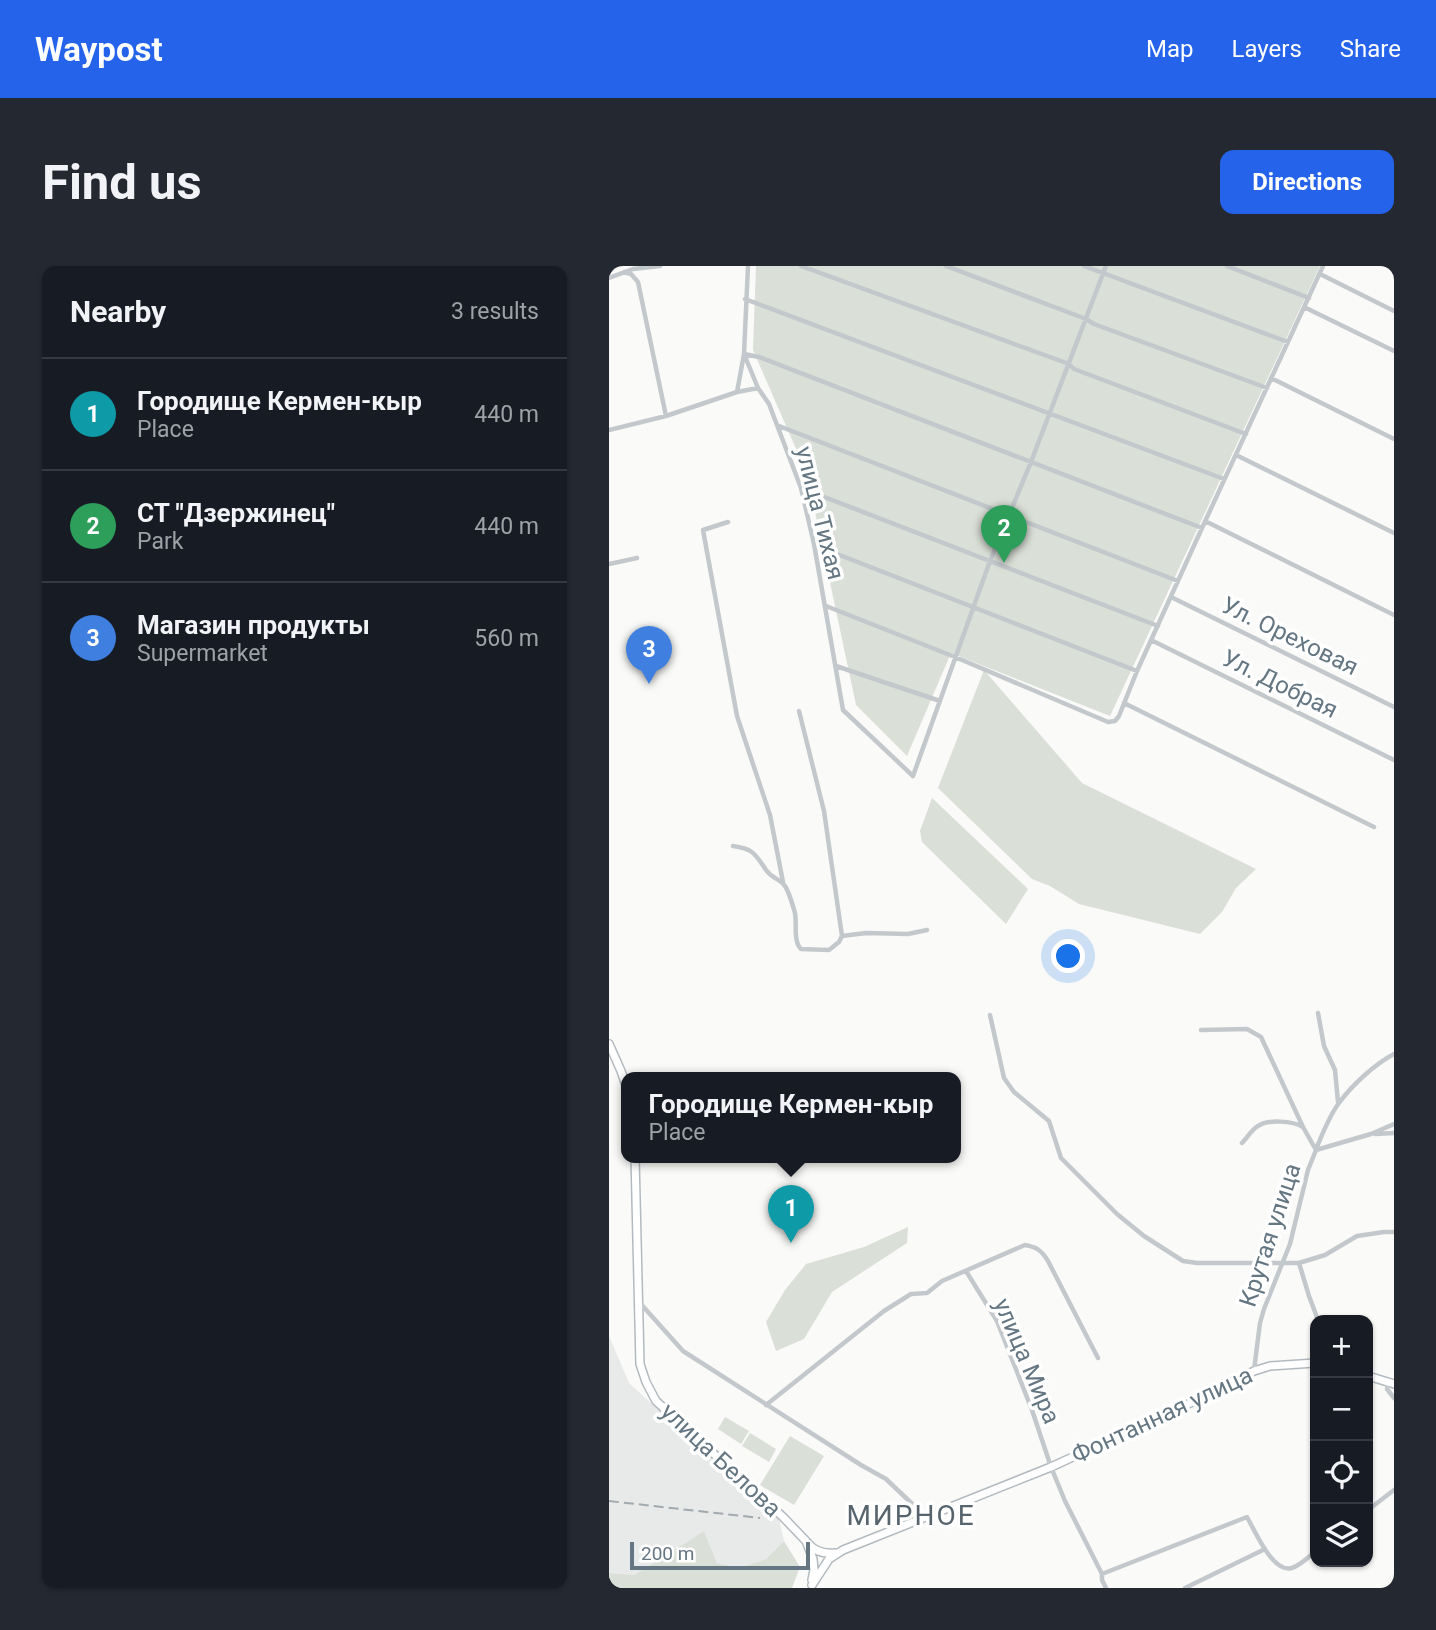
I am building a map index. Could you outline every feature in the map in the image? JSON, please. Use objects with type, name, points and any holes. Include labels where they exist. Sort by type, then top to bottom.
[{"type":"main road","points":[[609,1044],[622,1072]]},
{"type":"main road","name":"улица Белова","points":[[635,1163],[640,1364],[646,1382],[656,1401],[806,1541]]},
{"type":"main road","name":"Фонтанная улица","points":[[839,1552],[1051,1467],[1254,1371],[1276,1365],[1310,1363]]},
{"type":"main road","points":[[1373,1378],[1391,1384]]},
{"type":"main road","points":[[806,1541],[821,1552],[839,1552]]},
{"type":"main road","points":[[806,1541],[813,1559],[811,1587]]},
{"type":"main road","points":[[811,1587],[829,1559],[839,1552]]},
{"type":"street","points":[[609,278],[633,269],[660,266]]},
{"type":"street","points":[[737,392],[744,354],[747,266]]},
{"type":"street","points":[[801,266],[1069,364],[1074,369],[1246,433]]},
{"type":"street","points":[[946,266],[1267,388]]},
{"type":"street","points":[[1084,266],[1288,342]]},
{"type":"street","points":[[836,666],[940,701],[973,608],[1106,266]]},
{"type":"street","points":[[1227,266],[1309,298]]},
{"type":"street","points":[[825,606],[955,657],[1108,722],[1117,719],[1323,266]]},
{"type":"street","points":[[624,272],[631,274],[638,282],[666,416]]},
{"type":"street","points":[[1320,274],[1394,311]]},
{"type":"street","points":[[745,299],[1224,480]]},
{"type":"street","points":[[1304,307],[1394,351]]},
{"type":"street","points":[[744,354],[1202,528]]},
{"type":"street","name":"улица Тихая","points":[[744,354],[758,388],[769,404],[801,488],[814,544],[843,710],[913,776],[940,701]]},
{"type":"street","points":[[1271,378],[1394,439]]},
{"type":"street","points":[[609,430],[758,388]]},
{"type":"street","points":[[778,426],[1178,581]]},
{"type":"street","points":[[1236,454],[1394,533]]},
{"type":"street","points":[[801,488],[1157,626]]},
{"type":"street","points":[[727,522],[703,530],[737,716],[770,815],[783,882],[795,912],[797,945],[799,948],[829,950],[835,947],[842,936],[824,811],[799,711]]},
{"type":"street","points":[[1205,522],[1394,615]]},
{"type":"street","points":[[814,544],[1137,671]]},
{"type":"street","points":[[609,564],[637,558]]},
{"type":"street","name":"Ул. Ореховая","points":[[1171,597],[1394,707]]},
{"type":"street","name":"Ул. Добрая","points":[[1151,640],[1394,760]]},
{"type":"street","points":[[1124,703],[1374,827]]},
{"type":"street","points":[[733,846],[752,851],[768,873],[783,882]]},
{"type":"street","points":[[842,936],[866,933],[908,934],[927,930]]},
{"type":"street","points":[[1318,1013],[1324,1046],[1335,1070],[1338,1103]]},
{"type":"street","points":[[989,1015],[1004,1078],[1014,1092],[1049,1121],[1061,1158],[1126,1221],[1183,1261],[1299,1263],[1325,1255],[1357,1237],[1384,1231],[1394,1232]]},
{"type":"street","points":[[1201,1030],[1247,1029],[1261,1037],[1316,1150]]},
{"type":"street","points":[[1316,1150],[1338,1103],[1384,1059],[1394,1054]]},
{"type":"street","points":[[1242,1143],[1258,1125],[1268,1122],[1297,1123],[1303,1127]]},
{"type":"street","name":"Крутая улица","points":[[1254,1371],[1264,1309],[1290,1244],[1308,1170],[1316,1150],[1371,1134],[1394,1124]]},
{"type":"street","points":[[1371,1134],[1394,1133]]},
{"type":"street","points":[[767,1405],[884,1311],[911,1294],[927,1293],[942,1281],[1025,1245],[1035,1247],[1048,1261],[1098,1358]]},
{"type":"street","points":[[1299,1263],[1316,1315]]},
{"type":"street","name":"улица Мира","points":[[966,1270],[997,1321],[1051,1467],[1102,1574],[1106,1588]]},
{"type":"street","points":[[638,1300],[683,1351],[886,1479],[926,1517]]},
{"type":"street","points":[[1391,1384],[1387,1389],[1394,1398]]},
{"type":"street","points":[[1373,1506],[1394,1490]]},
{"type":"street","points":[[1102,1574],[1247,1517],[1279,1567],[1295,1567],[1310,1556]]},
{"type":"street","points":[[1185,1588],[1265,1549]]},
{"type":"shaded area","points":[[756,266],[1320,266],[1110,716],[951,653],[907,756],[856,705],[807,474],[753,350]]},
{"type":"shaded area","points":[[984,670],[1082,783],[1256,869],[1236,888],[1222,912],[1200,934],[1079,904],[1050,886],[1032,879],[938,788]]},
{"type":"shaded area","points":[[932,798],[1028,889],[1006,924],[922,842],[920,831]]},
{"type":"shaded area","points":[[908,1227],[907,1243],[832,1292],[804,1339],[776,1351],[766,1322],[785,1290],[806,1264],[864,1247]]},
{"type":"shaded area","points":[[609,1336],[629,1383],[779,1519],[784,1541],[766,1559],[740,1568],[717,1563],[704,1531],[634,1575],[609,1573]]},
{"type":"shaded area","points":[[725,1417],[749,1431],[741,1444],[718,1429]]},
{"type":"shaded area","points":[[750,1433],[776,1449],[769,1462],[742,1446]]},
{"type":"shaded area","points":[[790,1436],[824,1456],[794,1505],[760,1485]]},
{"type":"shaded area","points":[[704,1531],[717,1563],[740,1568],[766,1559],[784,1541],[800,1567],[792,1588],[609,1588],[609,1573],[634,1575]]},
{"type":"railway","points":[[609,1501],[760,1518]]},
{"type":"place","name":"СТ \"Дзержинец\"","points":[[1004,563]]},
{"type":"place","name":"Магазин продукты","points":[[649,684]]},
{"type":"place","name":"Городище Кермен-кыр","points":[[791,1243]]},
{"type":"district","name":"МИРНОЕ","points":[[911,1515]]}]
